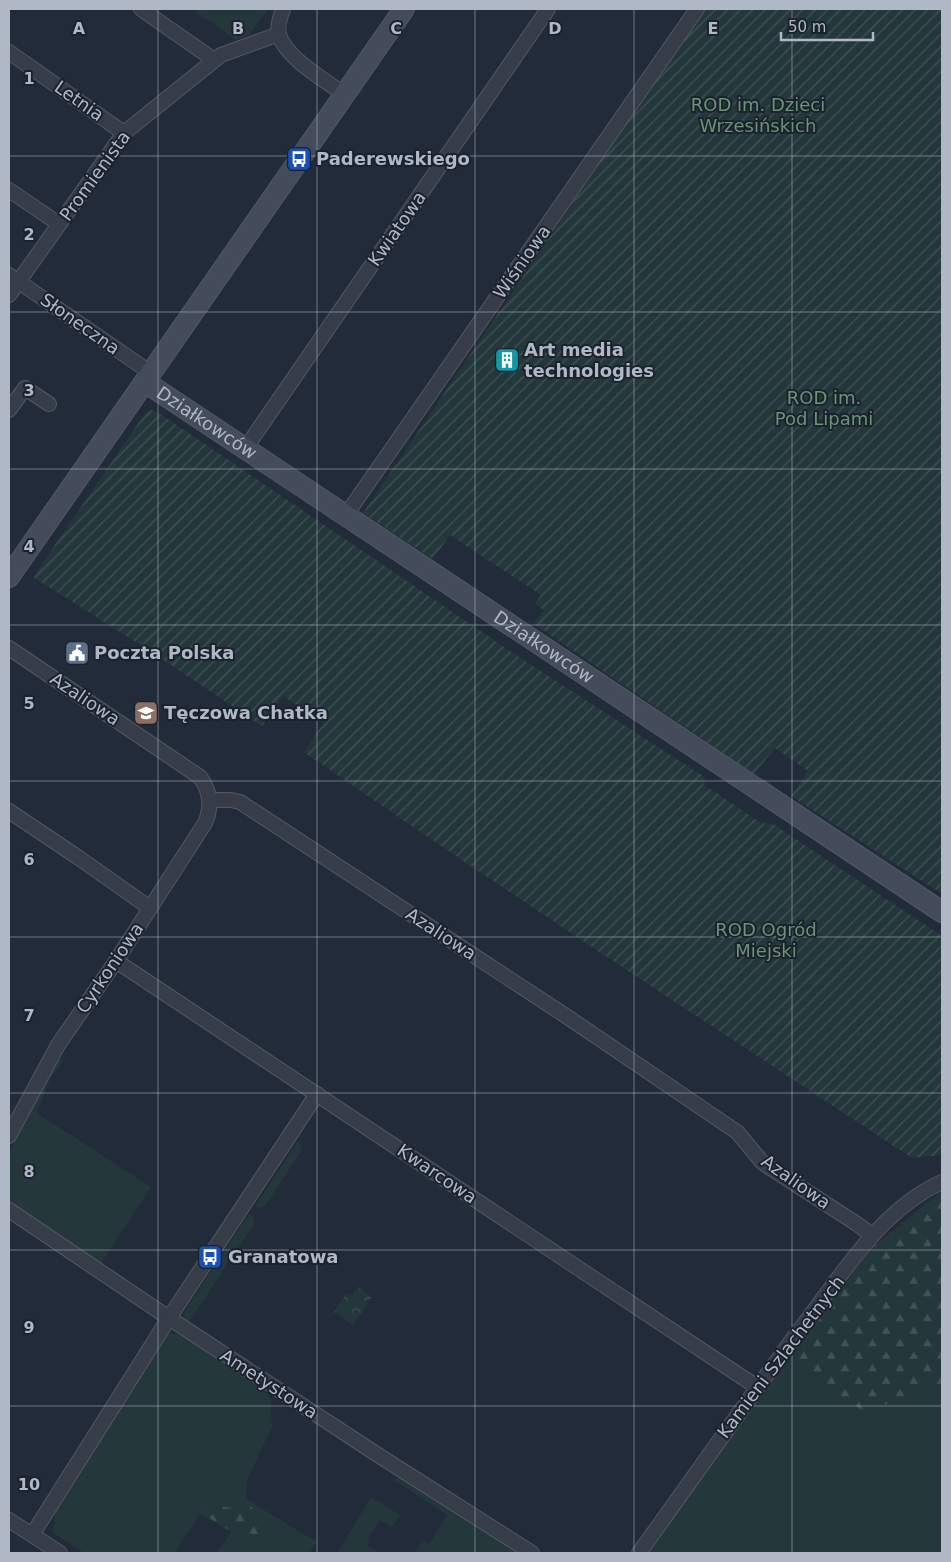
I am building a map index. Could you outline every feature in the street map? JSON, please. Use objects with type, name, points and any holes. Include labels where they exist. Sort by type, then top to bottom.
[{"type":"street","points":[[140,9],[207,55],[212,62]]},
{"type":"street","points":[[283,9],[279,18],[279,34],[284,46],[294,57],[344,94]]},
{"type":"street","points":[[9,577],[404,9]]},
{"type":"street","name":"Kwiatowa","points":[[245,449],[548,9]]},
{"type":"street","name":"Wiśniowa","points":[[346,515],[697,9]]},
{"type":"street","name":"Promienista","points":[[9,295],[14,278],[59,224],[124,133],[221,55],[279,34]]},
{"type":"street","name":"Letnia","points":[[9,52],[124,133]]},
{"type":"street","points":[[9,190],[59,224]]},
{"type":"street","name":"Słoneczna","points":[[14,278],[148,378]]},
{"type":"street","name":"Działkowców","points":[[148,378],[245,449],[942,912]]},
{"type":"street","points":[[10,407],[25,388],[49,404]]},
{"type":"street","name":"Azaliowa","points":[[9,648],[200,777],[205,784],[210,800],[240,802],[536,996],[737,1132],[763,1163],[872,1235]]},
{"type":"street","name":"Cyrkoniowa","points":[[9,1136],[58,1044],[116,961],[205,823],[209,814],[210,800]]},
{"type":"street","points":[[9,811],[150,908]]},
{"type":"street","name":"Kwarcowa","points":[[116,961],[757,1387]]},
{"type":"street","points":[[32,1535],[168,1318],[317,1094]]},
{"type":"street","name":"Kamieni Szlachetnych","points":[[639,1553],[757,1387],[872,1235],[901,1206],[942,1182]]},
{"type":"street","name":"Ametystowa","points":[[9,1210],[168,1318],[532,1553]]},
{"type":"street","points":[[9,1520],[60,1553]]},
{"type":"green space","points":[[198,9],[268,9],[249,35],[236,40],[196,12]]},
{"type":"green space","points":[[704,9],[942,9],[942,894],[791,796],[808,771],[775,748],[754,774],[534,624],[544,610],[535,604],[541,595],[450,535],[433,559],[363,513]]},
{"type":"green space","name":"ROD Ogród Miejski","points":[[152,410],[513,653],[706,778],[703,784],[761,823],[773,824],[942,936],[942,1155],[912,1158],[531,906],[304,752],[323,723],[283,696],[262,726],[153,653],[33,577],[146,412]]},
{"type":"green space","points":[[58,1058],[64,1060],[50,1079],[37,1113],[151,1187],[100,1265],[9,1202],[9,1153]]},
{"type":"green space","points":[[298,1141],[302,1150],[265,1206],[258,1208],[255,1206]]},
{"type":"green space","points":[[942,1191],[942,1553],[648,1553],[741,1419],[873,1247]]},
{"type":"green space","points":[[942,1191],[942,1384],[865,1412],[798,1372],[789,1356],[873,1247]]},
{"type":"green space","points":[[249,1214],[254,1218],[254,1224],[189,1322],[185,1320],[184,1312]]},
{"type":"green space","points":[[358,1287],[372,1297],[353,1325],[334,1312],[346,1294],[351,1297]]},
{"type":"green space","points":[[171,1333],[181,1335],[256,1382],[271,1398],[272,1427],[248,1478],[246,1499],[317,1542],[309,1553],[217,1553],[231,1532],[200,1514],[174,1553],[84,1553],[53,1533],[54,1518],[61,1500],[164,1337]]},
{"type":"green space","points":[[400,1475],[527,1553],[414,1553],[422,1540],[429,1544],[447,1515],[394,1480]]},
{"type":"green space","points":[[370,1499],[374,1499],[400,1515],[392,1528],[380,1520],[368,1538],[370,1540],[367,1545],[380,1553],[337,1553]]},
{"type":"green space","points":[[203,1502],[230,1508],[247,1504],[262,1515],[268,1529],[259,1543],[223,1527],[202,1513]]},
{"type":"place","name":"Paderewskiego","points":[[299,159]]},
{"type":"place","name":"Art media technologies","points":[[507,360]]},
{"type":"place","name":"Poczta Polska","points":[[77,653]]},
{"type":"place","name":"Tęczowa Chatka","points":[[146,713]]},
{"type":"place","name":"Granatowa","points":[[210,1257]]},
{"type":"park label","name":"ROD im. Dzieci Wrzesińskich","points":[[758,115]]},
{"type":"park label","name":"ROD im. Pod Lipami","points":[[824,408]]}]
